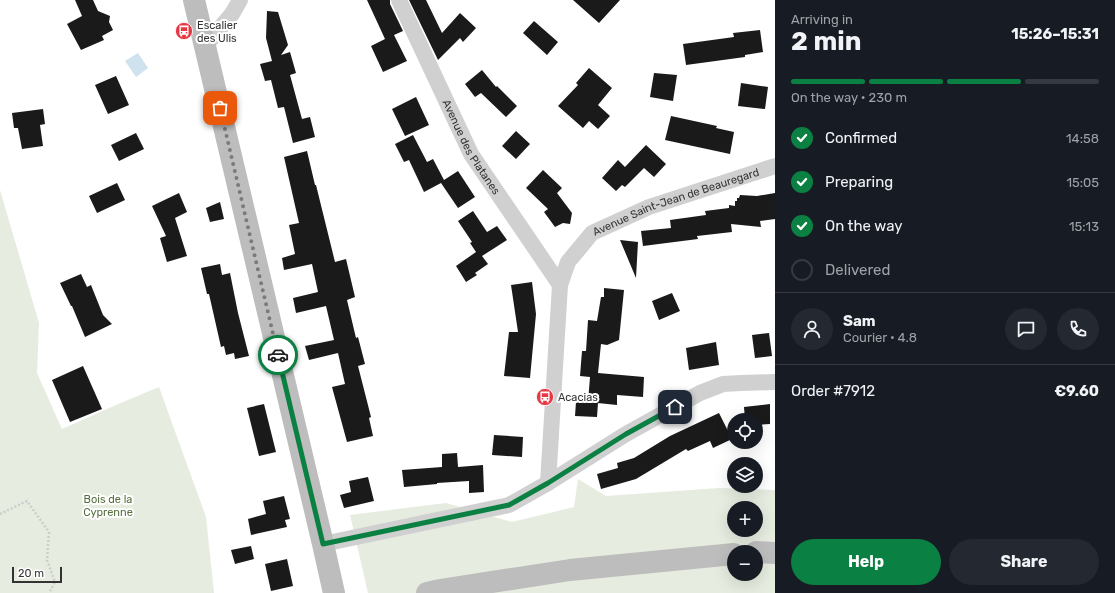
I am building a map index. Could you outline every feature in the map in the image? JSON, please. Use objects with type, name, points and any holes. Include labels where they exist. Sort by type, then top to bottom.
[{"type":"main road","points":[[194,0],[334,593]]},
{"type":"main road","points":[[763,552],[775,553]]},
{"type":"main road","points":[[434,591],[570,570],[727,555]]},
{"type":"street","points":[[205,46],[232,14],[240,0]]},
{"type":"street","name":"Avenue des Platanes","points":[[399,0],[471,154],[560,285]]},
{"type":"street","name":"Avenue Saint-Jean de Beauregard","points":[[548,483],[560,285],[568,262],[592,233],[649,207],[775,166]]},
{"type":"street","points":[[323,544],[509,505],[548,483],[626,434],[700,393],[723,384],[741,382],[775,382]]},
{"type":"path","points":[[0,514],[27,501],[49,532],[47,560],[55,582],[50,593]]},
{"type":"green space","name":"Bois de la Cyprenne","points":[[0,190],[39,323],[37,373],[62,429],[159,387],[206,517],[214,593],[0,593]]},
{"type":"green space","points":[[578,479],[606,496],[719,488],[727,488],[727,493],[763,493],[763,490],[775,490],[775,593],[368,593],[350,515],[446,503],[512,522],[574,507]]},
{"type":"water","points":[[138,53],[148,68],[136,77],[125,61]]},
{"type":"building","points":[[75,0],[93,0],[98,11],[110,16],[109,22],[113,30],[102,36],[104,40],[81,50],[67,24],[82,16]]},
{"type":"building","points":[[367,0],[390,0],[390,4],[403,31],[394,35],[407,61],[383,72],[371,46],[385,39]]},
{"type":"building","points":[[409,0],[426,0],[442,33],[460,13],[476,28],[463,42],[460,38],[438,60]]},
{"type":"building","points":[[573,0],[620,0],[599,23]]},
{"type":"building","points":[[267,11],[278,12],[288,45],[281,55],[290,52],[296,73],[290,75],[302,119],[310,117],[315,137],[293,143],[284,107],[278,108],[271,80],[265,81],[260,64],[272,61],[266,38]]},
{"type":"building","points":[[534,21],[558,42],[547,55],[523,33]]},
{"type":"building","points":[[760,30],[763,52],[745,55],[745,57],[686,65],[683,44],[734,37],[733,33]]},
{"type":"building","points":[[589,68],[612,88],[598,105],[610,116],[598,129],[589,121],[583,128],[558,106],[578,85],[576,83]]},
{"type":"building","points":[[482,70],[496,87],[497,86],[517,106],[506,117],[481,93],[475,97],[465,84]]},
{"type":"building","points":[[654,73],[677,75],[673,101],[650,97]]},
{"type":"building","points":[[116,76],[129,105],[108,114],[95,85]]},
{"type":"building","points":[[741,83],[768,87],[765,109],[738,106]]},
{"type":"building","points":[[416,97],[429,125],[405,136],[392,109]]},
{"type":"building","points":[[43,109],[45,124],[40,125],[43,146],[22,149],[18,128],[14,128],[12,113]]},
{"type":"building","points":[[671,116],[717,126],[716,128],[734,132],[730,154],[665,140]]},
{"type":"building","points":[[516,131],[530,144],[516,159],[502,146]]},
{"type":"building","points":[[136,133],[144,149],[119,161],[111,145]]},
{"type":"building","points":[[413,135],[427,162],[433,159],[444,180],[458,171],[475,197],[458,208],[441,183],[424,192],[409,160],[404,162],[395,144]]},
{"type":"building","points":[[646,145],[666,164],[654,177],[644,168],[625,187],[622,185],[616,191],[602,178],[618,160],[625,167]]},
{"type":"building","points":[[307,151],[335,262],[346,259],[355,297],[347,300],[356,338],[358,337],[365,364],[358,366],[371,417],[369,418],[373,436],[347,442],[332,387],[345,384],[338,353],[309,360],[305,346],[334,340],[326,306],[296,313],[293,298],[318,292],[312,264],[284,270],[282,258],[295,254],[289,225],[299,223],[284,157]]},
{"type":"building","points":[[543,170],[562,188],[557,193],[572,213],[570,224],[563,223],[555,227],[544,212],[548,209],[526,188]]},
{"type":"building","points":[[117,183],[125,200],[97,213],[89,196]]},
{"type":"building","points":[[179,193],[187,212],[175,218],[187,256],[167,262],[160,238],[166,236],[152,206]]},
{"type":"building","points":[[775,193],[775,219],[760,221],[761,227],[731,224],[732,232],[697,236],[698,239],[643,246],[641,231],[671,228],[670,220],[706,215],[705,211],[729,208],[729,205],[735,206],[735,201],[737,201],[737,198],[739,198],[740,195],[757,196]]},
{"type":"building","points":[[220,202],[224,219],[210,222],[206,208]]},
{"type":"building","points":[[473,211],[487,232],[497,226],[507,240],[482,256],[488,264],[475,273],[477,275],[466,282],[456,266],[476,252],[470,243],[472,242],[458,221]]},
{"type":"building","points":[[620,240],[638,242],[636,278]]},
{"type":"building","points":[[220,264],[222,275],[230,273],[249,356],[235,359],[234,353],[226,355],[224,346],[221,347],[209,294],[207,294],[201,268]]},
{"type":"building","points":[[81,274],[87,287],[91,285],[103,315],[112,324],[85,337],[72,306],[60,283]]},
{"type":"building","points":[[532,282],[536,314],[530,378],[504,376],[509,332],[518,332],[511,285]]},
{"type":"building","points":[[604,288],[624,290],[619,340],[607,345],[601,344],[598,373],[644,377],[643,397],[617,395],[617,405],[588,402],[590,377],[580,376],[582,351],[586,351],[588,320],[597,321],[601,297],[604,297]]},
{"type":"building","points":[[672,293],[680,311],[659,320],[652,301]]},
{"type":"building","points":[[769,333],[772,356],[755,358],[752,335]]},
{"type":"building","points":[[716,342],[719,365],[689,370],[686,348]]},
{"type":"building","points":[[83,366],[102,409],[70,422],[52,380]]},
{"type":"building","points":[[576,402],[598,403],[597,417],[575,416]]},
{"type":"building","points":[[264,404],[276,452],[259,456],[247,408]]},
{"type":"building","points":[[770,404],[770,424],[763,424],[763,413],[744,413],[744,407]]},
{"type":"building","points":[[719,413],[727,429],[727,441],[713,448],[710,441],[688,451],[686,449],[636,479],[601,489],[597,474],[618,468],[617,463],[634,458],[670,436]]},
{"type":"building","points":[[494,435],[523,437],[522,457],[492,455]]},
{"type":"building","points":[[457,453],[458,467],[483,465],[484,492],[469,493],[469,481],[404,487],[402,470],[442,467],[442,454]]},
{"type":"building","points":[[368,477],[374,501],[344,508],[340,495],[351,492],[349,481]]},
{"type":"building","points":[[284,496],[290,519],[285,520],[287,527],[251,535],[248,519],[266,514],[263,501]]},
{"type":"building","points":[[251,546],[254,559],[235,564],[231,550]]},
{"type":"building","points":[[287,559],[293,586],[271,591],[265,564]]},
{"type":"way so far","points":[[220,108],[278,355]]},
{"type":"place","name":"Escalier des Ulis","points":[[184,31]]},
{"type":"place","name":"Acacias","points":[[545,397]]},
{"type":"route","points":[[278,355],[323,544],[509,505],[548,483],[626,434],[675,407]]}]
